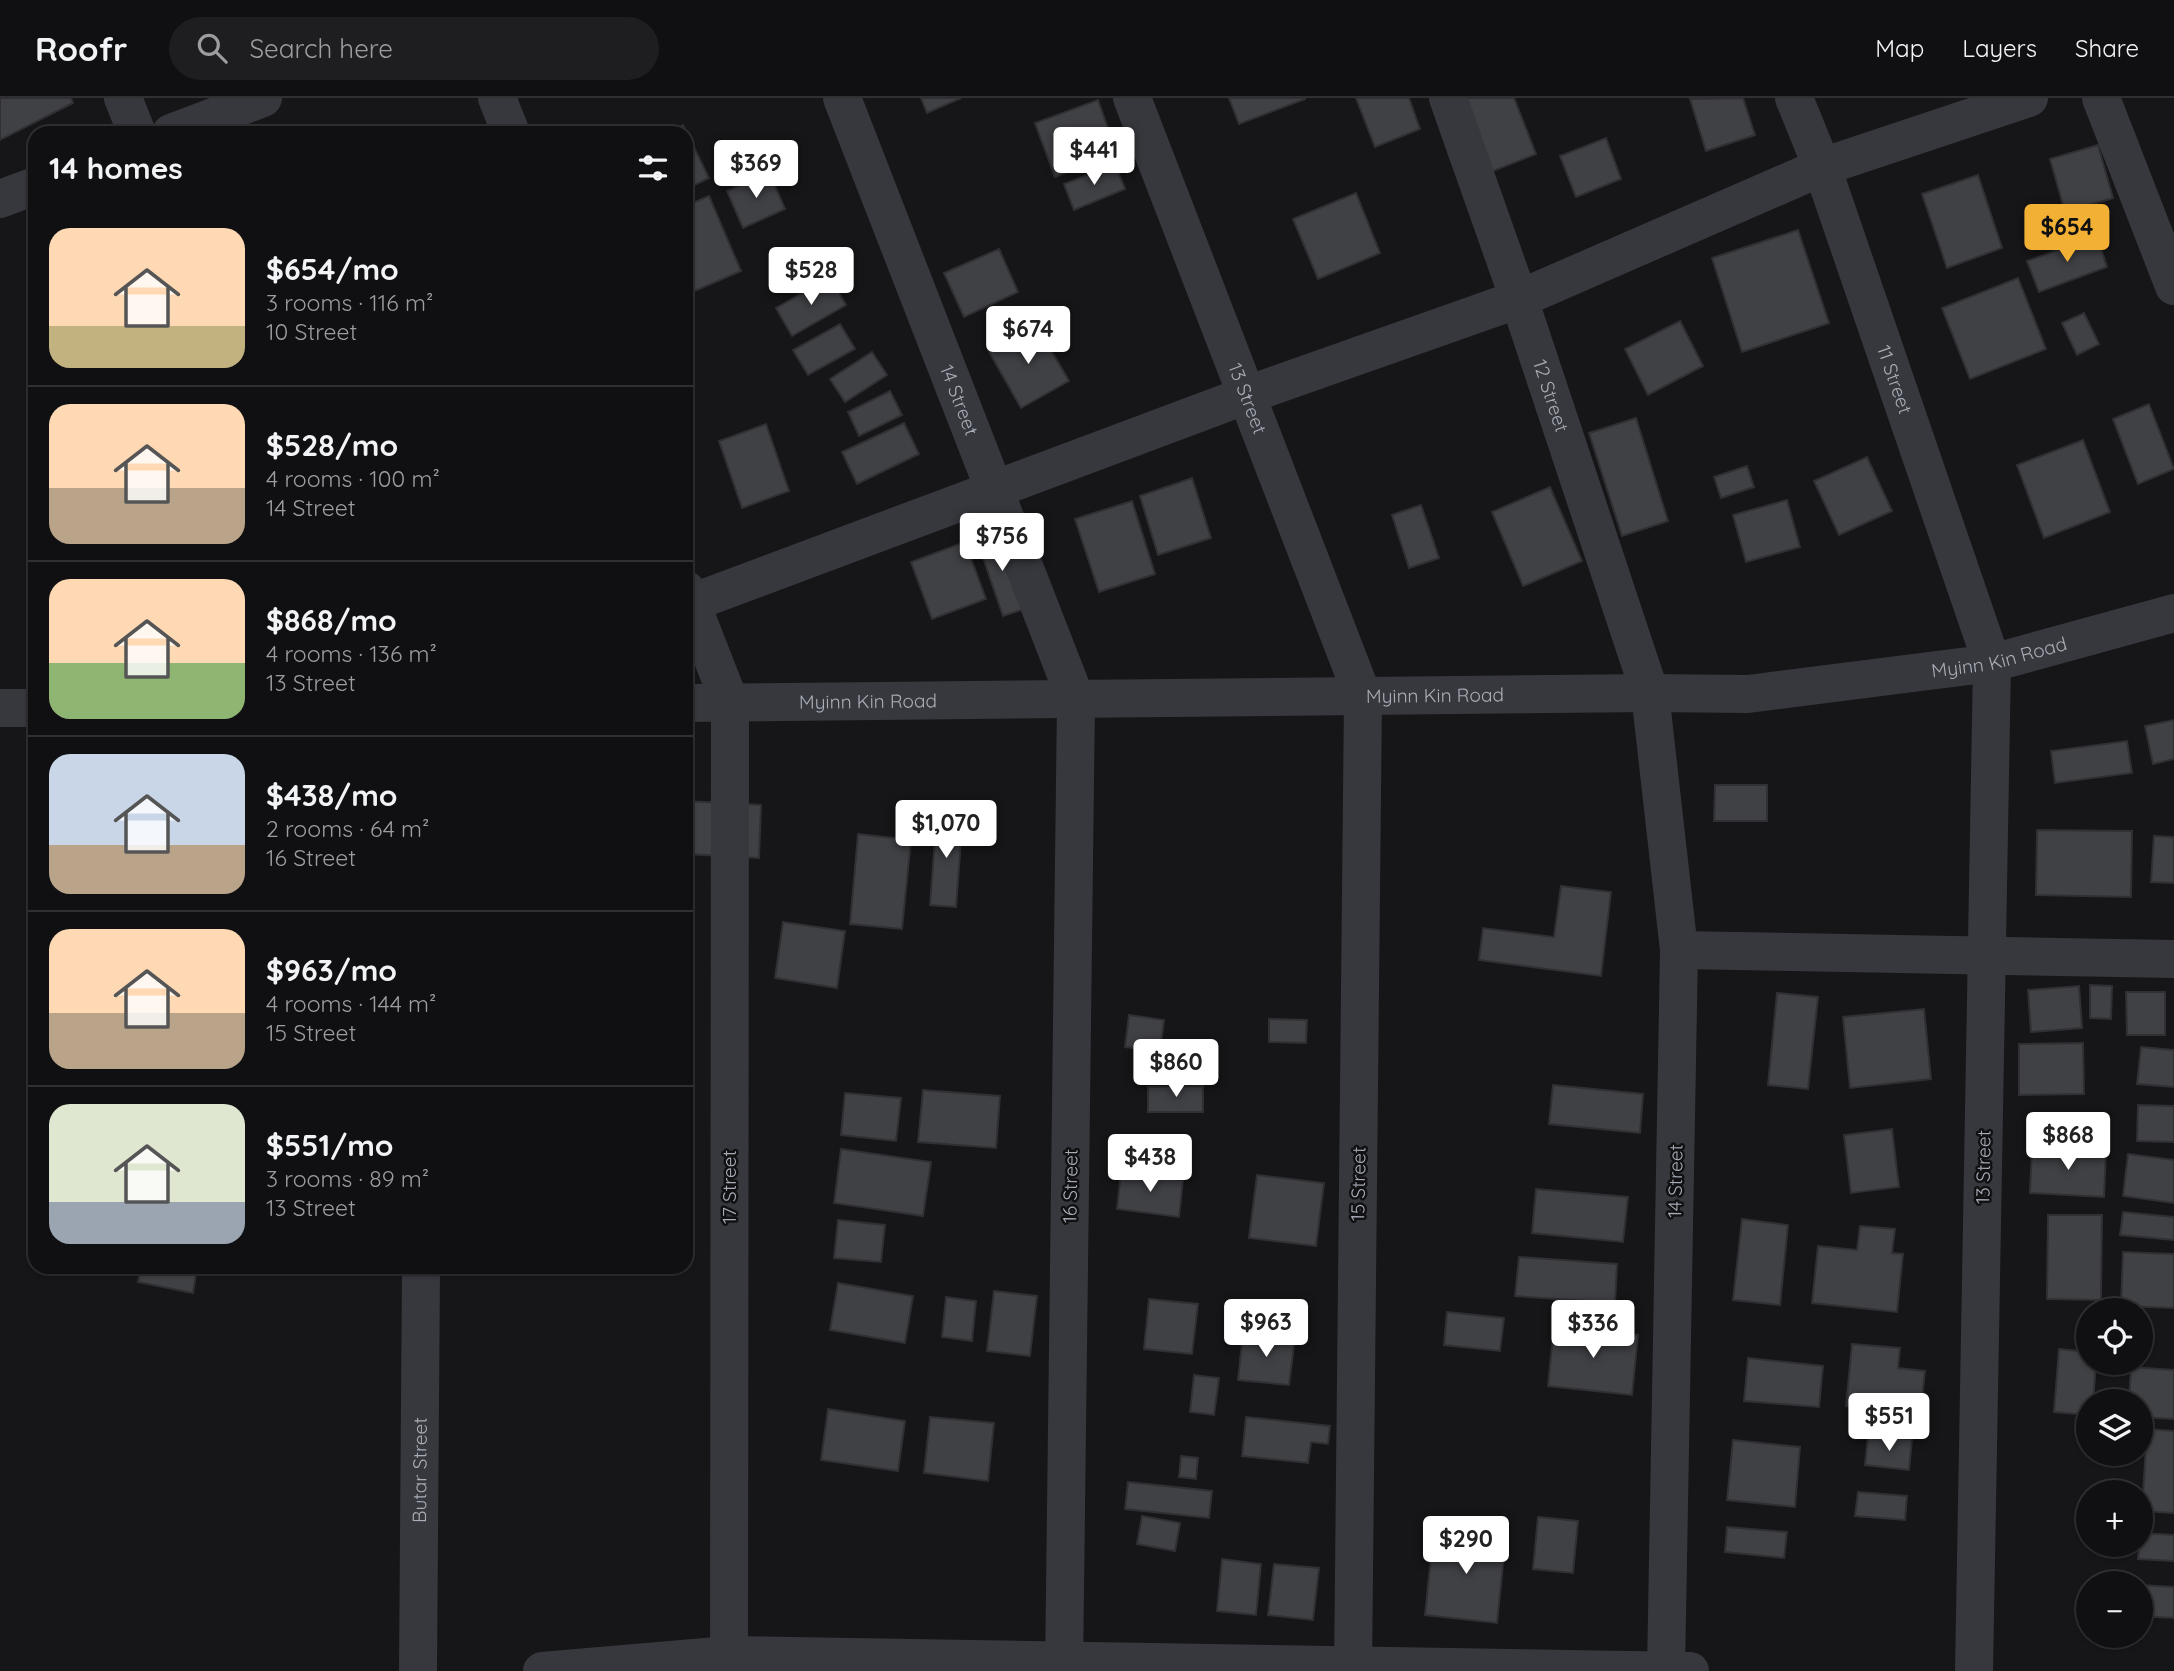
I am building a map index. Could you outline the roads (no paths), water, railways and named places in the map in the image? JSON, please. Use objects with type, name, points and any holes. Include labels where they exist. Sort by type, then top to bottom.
[{"type":"street","points":[[123,98],[134,126]]},
{"type":"street","points":[[189,126],[263,98]]},
{"type":"street","points":[[497,98],[508,126]]},
{"type":"street","name":"14 Street","points":[[842,98],[1076,700]]},
{"type":"street","name":"13 Street","points":[[1132,98],[1363,697]]},
{"type":"street","name":"12 Street","points":[[1448,98],[1519,299],[1650,693]]},
{"type":"street","name":"11 Street","points":[[1794,98],[1822,167],[1992,663]]},
{"type":"street","points":[[693,594],[994,489],[1247,395],[1519,299],[1822,167],[2029,98]]},
{"type":"street","points":[[2101,98],[2174,286]]},
{"type":"street","points":[[0,199],[28,189]]},
{"type":"street","points":[[693,609],[730,703]]},
{"type":"street","name":"Myinn Kin Road","points":[[693,704],[1748,694],[1992,663],[2174,613]]},
{"type":"street","name":"13 Street","points":[[1974,1671],[1992,663]]},
{"type":"street","name":"14 Street","points":[[1650,693],[1679,950],[1666,1671]]},
{"type":"street","name":"15 Street","points":[[1353,1668],[1363,697]]},
{"type":"street","name":"16 Street","points":[[1065,1666],[1076,700]]},
{"type":"street","name":"17 Street","points":[[729,1663],[730,703]]},
{"type":"street","points":[[0,708],[28,708]]},
{"type":"street","points":[[1679,950],[2174,959]]},
{"type":"street","name":"Butar Street","points":[[418,1671],[421,1274]]},
{"type":"street","points":[[542,1671],[729,1663],[1692,1671]]}]
